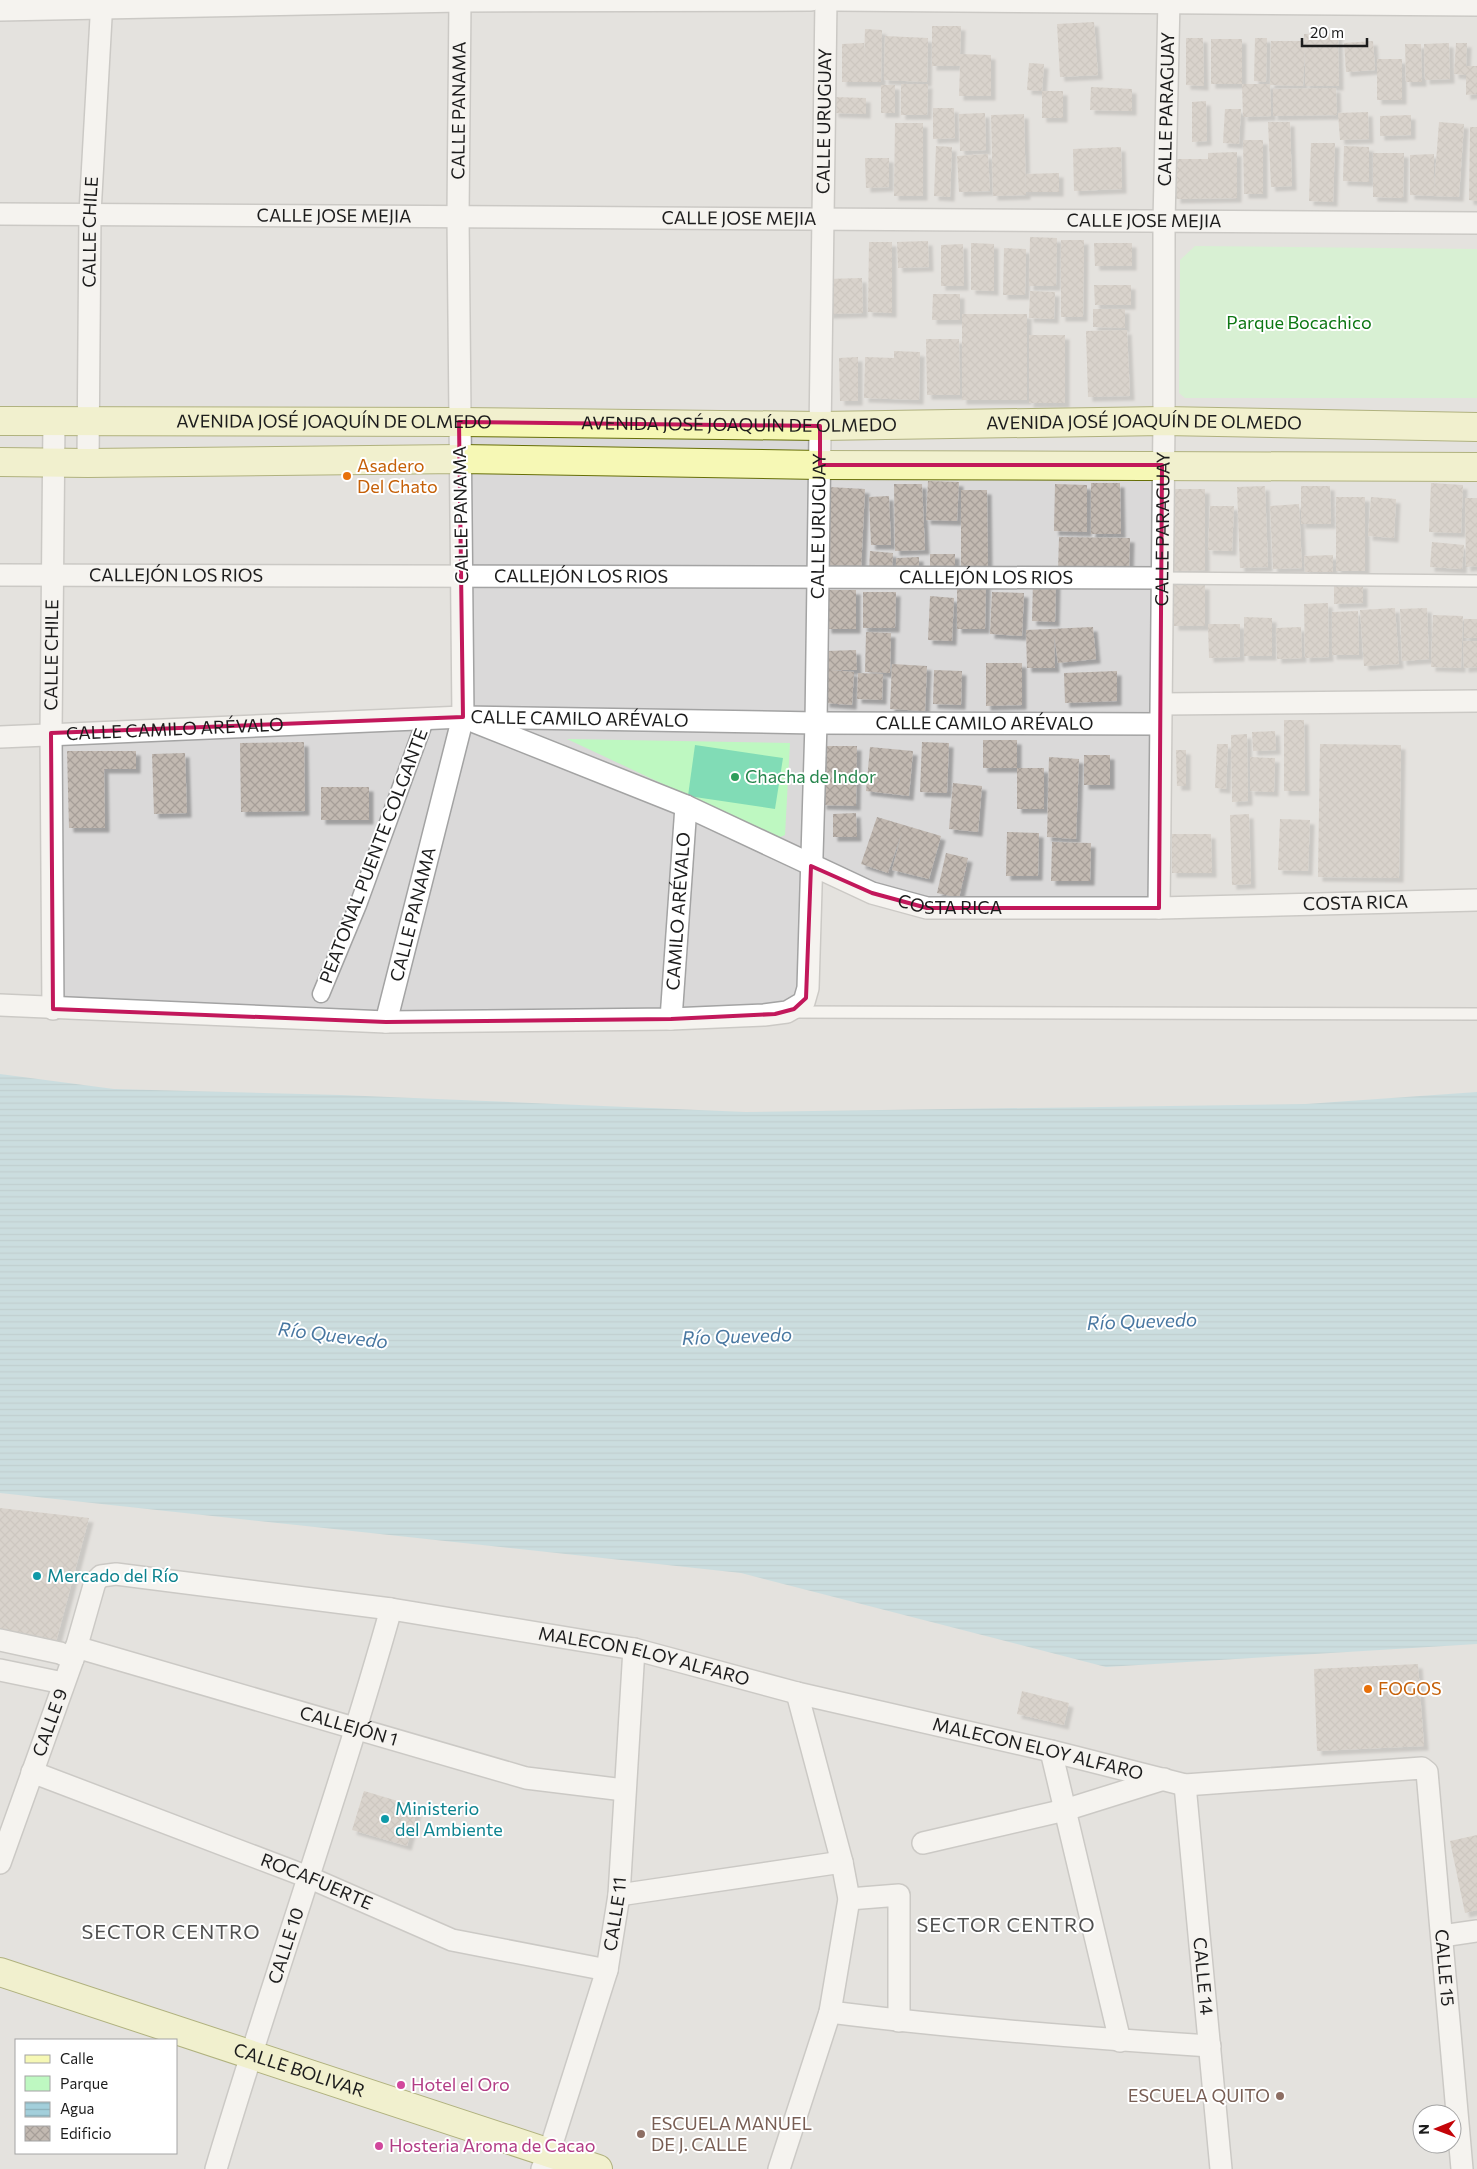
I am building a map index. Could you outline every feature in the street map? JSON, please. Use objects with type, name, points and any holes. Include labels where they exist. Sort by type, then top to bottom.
[{"type":"main road","name":"AVENIDA JOSÉ JOAQUÍN DE OLMEDO","points":[[0,421],[459,422],[820,426],[1164,421],[1477,427]]},
{"type":"main road","points":[[0,462],[88,463],[460,459],[820,465],[1477,467]]},
{"type":"main road","name":"CALLE BOLIVAR","points":[[0,1972],[250,2055],[545,2161],[598,2169]]},
{"type":"street","points":[[0,10],[101,4],[811,0]]},
{"type":"street","name":"CALLE URUGUAY","points":[[787,1012],[800,1005],[807,993],[816,724],[826,0]]},
{"type":"street","points":[[835,0],[1168,1],[1477,5]]},
{"type":"street","name":"CALLE PANAMA","points":[[386,1022],[463,717],[458,216],[460,1]]},
{"type":"street","name":"CALLE PARAGUAY","points":[[1159,908],[1164,222],[1168,1]]},
{"type":"street","name":"CALLE CHILE","points":[[88,463],[90,213],[101,4]]},
{"type":"street","name":"CALLE JOSE MEJIA","points":[[0,214],[90,213],[822,220],[1477,223]]},
{"type":"street","name":"CALLE CHILE","points":[[53,1009],[54,421]]},
{"type":"street","name":"CALLEJÓN LOS RIOS","points":[[0,575],[1162,578]]},
{"type":"street","name":"CALLE CAMILO ARÉVALO","points":[[0,737],[52,733],[463,717],[816,724],[1161,714],[1477,701]]},
{"type":"street","name":"COSTA RICA","points":[[463,717],[686,806],[811,866],[879,896],[927,908],[1159,908],[1477,900]]},
{"type":"street","name":"PEATONAL PUENTE COLGANTE","points":[[321,994],[358,905],[426,718]]},
{"type":"street","name":"CAMILO ARÉVALO","points":[[671,1019],[686,806]]},
{"type":"street","points":[[0,1005],[53,1009],[386,1022],[671,1019],[787,1012]]},
{"type":"street","name":"MALECON ELOY ALFARO","points":[[95,1582],[101,1576],[116,1574],[391,1609],[634,1649],[797,1692],[1051,1751],[1186,1785],[1422,1768]]},
{"type":"street","name":"CALLE 9","points":[[0,1863],[5,1829],[32,1772],[74,1653],[95,1582]]},
{"type":"street","name":"CALLE 10","points":[[216,2169],[250,2055],[357,1729],[391,1609]]},
{"type":"street","points":[[0,1640],[60,1653],[74,1653]]},
{"type":"street","name":"CALLE 11","points":[[545,2161],[607,1970],[619,1895],[634,1649]]},
{"type":"street","name":"CALLEJÓN 1","points":[[74,1653],[357,1729],[526,1778],[624,1790]]},
{"type":"street","points":[[0,1670],[63,1683]]},
{"type":"street","points":[[779,2169],[830,2012],[849,1899],[842,1862],[797,1692]]},
{"type":"street","points":[[1051,1751],[1120,2041]]},
{"type":"street","name":"CALLE 15","points":[[1422,1768],[1426,1772],[1462,2169]]},
{"type":"street","name":"ROCAFUERTE","points":[[32,1772],[308,1877],[452,1940],[607,1970]]},
{"type":"street","points":[[923,1843],[1065,1810],[1164,1779]]},
{"type":"street","name":"CALLE 14","points":[[1186,1785],[1221,2169]]},
{"type":"street","points":[[619,1895],[842,1862]]},
{"type":"street","points":[[849,1899],[899,1895],[899,2021]]},
{"type":"street","points":[[1442,1936],[1477,1931]]},
{"type":"street","points":[[830,2012],[899,2021],[1120,2041],[1210,2046]]},
{"type":"lane","points":[[1162,578],[1477,581]]},
{"type":"lane","points":[[787,1012],[1477,1014]]},
{"type":"highlighted area","points":[[459,422],[820,426],[820,465],[1162,465],[1159,908],[927,908],[872,893],[811,866],[806,998],[794,1009],[775,1014],[671,1019],[386,1022],[53,1009],[51,733],[463,717]]},
{"type":"shaded area","points":[[0,0],[1477,0],[1477,2169],[0,2169]]},
{"type":"green space","name":"Parque Bocachico","points":[[1195,246],[1477,249],[1477,398],[1185,398],[1179,393],[1180,260]]},
{"type":"green space","points":[[567,739],[790,743],[785,835],[778,838]]},
{"type":"green space","name":"Chacha de Indor","points":[[695,745],[783,758],[775,809],[688,796]]},
{"type":"water","name":"Río Quevedo","points":[[0,1074],[114,1089],[341,1095],[746,1112],[1306,1104],[1477,1092],[1477,1644],[1106,1667],[741,1573],[0,1493]]},
{"type":"building","points":[[1094,22],[1098,75],[1060,77],[1057,24]]},
{"type":"building","points":[[932,26],[961,26],[960,54],[991,55],[991,96],[959,96],[960,66],[932,66]]},
{"type":"building","points":[[865,29],[882,30],[881,82],[842,82],[842,44],[864,43],[864,61]]},
{"type":"building","points":[[1338,33],[1339,86],[1305,86],[1305,48],[1303,86],[1270,85],[1271,41],[1304,41],[1304,34]]},
{"type":"building","points":[[885,36],[928,38],[927,82],[884,80]]},
{"type":"building","points":[[1186,38],[1203,38],[1204,86],[1186,85]]},
{"type":"building","points":[[1255,38],[1267,38],[1266,82],[1254,81]]},
{"type":"building","points":[[1211,39],[1242,39],[1242,84],[1211,84]]},
{"type":"building","points":[[1373,41],[1375,70],[1346,72],[1344,43]]},
{"type":"building","points":[[1449,43],[1450,79],[1425,80],[1424,44]]},
{"type":"building","points":[[1456,43],[1467,43],[1466,66],[1477,66],[1477,94],[1466,95],[1466,75],[1454,74]]},
{"type":"building","points":[[1405,44],[1421,44],[1422,82],[1406,82]]},
{"type":"building","points":[[1377,59],[1402,59],[1402,100],[1377,100]]},
{"type":"building","points":[[1029,63],[1044,64],[1042,91],[1027,90]]},
{"type":"building","points":[[901,84],[928,84],[927,115],[901,115]]},
{"type":"building","points":[[1242,84],[1270,84],[1271,116],[1243,117]]},
{"type":"building","points":[[881,85],[895,85],[895,113],[881,113]]},
{"type":"building","points":[[1091,87],[1132,89],[1132,111],[1090,110]]},
{"type":"building","points":[[1336,88],[1337,115],[1273,116],[1273,89]]},
{"type":"building","points":[[1042,91],[1063,91],[1063,118],[1042,118]]},
{"type":"building","points":[[834,97],[866,98],[866,114],[834,113]]},
{"type":"building","points":[[1206,101],[1207,141],[1192,142],[1192,102]]},
{"type":"building","points":[[933,108],[954,108],[955,138],[933,139]]},
{"type":"building","points":[[1225,109],[1241,109],[1239,144],[1223,143]]},
{"type":"building","points":[[1368,112],[1369,139],[1340,140],[1338,113]]},
{"type":"building","points":[[985,113],[986,150],[960,151],[959,114]]},
{"type":"building","points":[[1024,114],[1026,195],[993,196],[991,115]]},
{"type":"building","points":[[1411,115],[1411,135],[1380,136],[1380,116]]},
{"type":"building","points":[[1268,122],[1290,122],[1292,186],[1271,187]]},
{"type":"building","points":[[1439,122],[1464,124],[1459,197],[1410,195],[1410,155],[1434,154],[1434,189]]},
{"type":"building","points":[[895,123],[923,123],[923,196],[894,196]]},
{"type":"building","points":[[1470,127],[1477,127],[1477,201],[1469,200]]},
{"type":"building","points":[[1243,140],[1263,140],[1263,194],[1244,194]]},
{"type":"building","points":[[1311,143],[1335,143],[1333,202],[1309,201]]},
{"type":"building","points":[[936,146],[952,147],[950,197],[934,196]]},
{"type":"building","points":[[1344,146],[1369,147],[1369,182],[1343,181]]},
{"type":"building","points":[[1121,147],[1122,189],[1074,191],[1073,149]]},
{"type":"building","points":[[1237,152],[1237,198],[1176,199],[1176,159],[1208,159],[1208,153]]},
{"type":"building","points":[[1373,153],[1404,153],[1403,198],[1373,197]]},
{"type":"building","points":[[988,154],[990,191],[959,192],[957,156]]},
{"type":"building","points":[[865,158],[889,158],[889,187],[866,188]]},
{"type":"building","points":[[1059,173],[1059,192],[1026,192],[1026,174]]},
{"type":"building","points":[[1030,237],[1057,238],[1056,286],[1029,286]]},
{"type":"building","points":[[1061,240],[1084,240],[1083,317],[1061,317]]},
{"type":"building","points":[[928,241],[929,267],[898,268],[897,242]]},
{"type":"building","points":[[869,242],[892,242],[892,313],[868,312]]},
{"type":"building","points":[[971,243],[994,244],[994,291],[971,290]]},
{"type":"building","points":[[1094,243],[1132,243],[1132,266],[1095,266]]},
{"type":"building","points":[[963,244],[964,286],[941,286],[941,245]]},
{"type":"building","points":[[1004,248],[1026,249],[1025,295],[1003,295]]},
{"type":"building","points":[[862,278],[863,313],[828,314],[827,279]]},
{"type":"building","points":[[1094,285],[1131,285],[1131,305],[1095,305]]},
{"type":"building","points":[[1030,291],[1055,292],[1054,319],[1029,318]]},
{"type":"building","points":[[933,294],[960,294],[960,320],[932,320]]},
{"type":"building","points":[[1093,309],[1125,309],[1125,328],[1093,327]]},
{"type":"building","points":[[962,314],[1027,314],[1027,400],[962,400]]},
{"type":"building","points":[[1127,330],[1130,396],[1088,397],[1086,331]]},
{"type":"building","points":[[1029,335],[1065,335],[1065,403],[1029,403]]},
{"type":"building","points":[[926,339],[959,339],[960,395],[927,395]]},
{"type":"building","points":[[894,351],[920,352],[919,400],[864,398],[865,357],[894,358]]},
{"type":"building","points":[[858,357],[858,401],[840,401],[839,358]]},
{"type":"building","points":[[928,481],[959,482],[957,521],[926,520]]},
{"type":"building","points":[[1091,483],[1120,483],[1121,534],[1091,534]]},
{"type":"building","points":[[1431,483],[1463,485],[1461,533],[1429,532]]},
{"type":"building","points":[[894,484],[922,484],[925,550],[895,551]]},
{"type":"building","points":[[1055,484],[1087,485],[1087,532],[1054,531]]},
{"type":"building","points":[[1265,486],[1268,567],[1240,568],[1237,487]]},
{"type":"building","points":[[1301,486],[1330,486],[1331,524],[1301,524]]},
{"type":"building","points":[[829,487],[865,489],[861,571],[825,569]]},
{"type":"building","points":[[1173,489],[1205,489],[1205,570],[1173,571]]},
{"type":"building","points":[[961,490],[987,490],[988,569],[961,570]]},
{"type":"building","points":[[889,496],[891,545],[871,545],[869,497]]},
{"type":"building","points":[[1336,497],[1365,497],[1365,571],[1336,571]]},
{"type":"building","points":[[1371,497],[1396,499],[1394,538],[1368,536]]},
{"type":"building","points":[[1465,498],[1477,498],[1477,566],[1466,567]]},
{"type":"building","points":[[1299,504],[1302,568],[1273,569],[1270,506]]},
{"type":"building","points":[[1210,506],[1234,506],[1232,551],[1208,550]]},
{"type":"building","points":[[1059,537],[1130,538],[1129,572],[1058,571]]},
{"type":"building","points":[[1432,542],[1464,545],[1462,569],[1430,567]]},
{"type":"building","points":[[870,551],[893,553],[892,573],[869,571]]},
{"type":"building","points":[[930,554],[955,554],[955,569],[930,569]]},
{"type":"building","points":[[1333,555],[1333,572],[1305,572],[1304,556]]},
{"type":"building","points":[[919,557],[919,571],[896,572],[896,558]]},
{"type":"building","points":[[1033,580],[1056,580],[1055,622],[1032,621]]},
{"type":"building","points":[[957,583],[986,583],[985,629],[957,629]]},
{"type":"building","points":[[1363,584],[1363,603],[1334,604],[1334,585]]},
{"type":"building","points":[[1174,585],[1205,585],[1205,626],[1174,626]]},
{"type":"building","points":[[826,590],[856,590],[856,629],[827,629]]},
{"type":"building","points":[[863,592],[896,592],[895,628],[863,628]]},
{"type":"building","points":[[992,592],[1024,593],[1022,636],[990,634]]},
{"type":"building","points":[[930,596],[954,598],[952,641],[928,640]]},
{"type":"building","points":[[1328,603],[1329,657],[1305,658],[1304,604]]},
{"type":"building","points":[[1395,608],[1399,664],[1364,666],[1360,610]]},
{"type":"building","points":[[1427,608],[1429,659],[1402,661],[1400,609]]},
{"type":"building","points":[[1358,611],[1359,655],[1332,655],[1332,612]]},
{"type":"building","points":[[1433,615],[1463,616],[1461,668],[1431,667]]},
{"type":"building","points":[[1244,617],[1272,618],[1272,656],[1244,656]]},
{"type":"building","points":[[1464,619],[1477,619],[1477,638],[1464,638]]},
{"type":"building","points":[[1208,624],[1240,624],[1240,657],[1209,658]]},
{"type":"building","points":[[1093,627],[1096,659],[1058,663],[1054,634],[1055,668],[1027,668],[1026,630]]},
{"type":"building","points":[[1301,627],[1302,658],[1277,659],[1276,628]]},
{"type":"building","points":[[866,632],[891,633],[890,673],[865,672]]},
{"type":"building","points":[[1463,641],[1477,641],[1477,667],[1464,668]]},
{"type":"building","points":[[856,650],[857,670],[831,670],[854,672],[852,705],[825,703],[826,651]]},
{"type":"building","points":[[986,663],[1022,663],[1022,705],[986,706]]},
{"type":"building","points":[[892,664],[927,666],[925,711],[890,709]]},
{"type":"building","points":[[934,670],[962,671],[961,705],[933,704]]},
{"type":"building","points":[[1117,671],[1117,701],[1065,703],[1064,673]]},
{"type":"building","points":[[858,673],[883,674],[882,700],[857,699]]},
{"type":"building","points":[[1284,720],[1304,720],[1305,791],[1284,791]]},
{"type":"building","points":[[1275,731],[1276,750],[1253,751],[1252,732]]},
{"type":"building","points":[[1247,734],[1248,801],[1232,802],[1231,735]]},
{"type":"building","points":[[983,740],[1017,740],[1017,768],[983,768]]},
{"type":"building","points":[[304,742],[305,811],[241,812],[240,743]]},
{"type":"building","points":[[922,742],[949,743],[947,793],[920,792]]},
{"type":"building","points":[[1217,744],[1228,744],[1226,789],[1215,788]]},
{"type":"building","points":[[1320,744],[1401,745],[1399,878],[1318,877]]},
{"type":"building","points":[[823,746],[857,746],[856,806],[822,805]]},
{"type":"building","points":[[870,747],[913,751],[909,796],[866,791]]},
{"type":"building","points":[[1176,750],[1186,750],[1186,786],[1177,786]]},
{"type":"building","points":[[67,751],[136,751],[136,769],[104,769],[105,828],[69,828]]},
{"type":"building","points":[[185,753],[187,813],[154,814],[152,754]]},
{"type":"building","points":[[1084,755],[1110,755],[1110,785],[1084,785]]},
{"type":"building","points":[[1049,757],[1079,759],[1076,839],[1047,837]]},
{"type":"building","points":[[1250,757],[1275,758],[1274,792],[1250,791]]},
{"type":"building","points":[[1017,768],[1044,768],[1044,809],[1017,809]]},
{"type":"building","points":[[953,783],[982,786],[978,832],[949,829]]},
{"type":"building","points":[[321,787],[369,787],[369,820],[321,820]]},
{"type":"building","points":[[856,813],[857,837],[833,837],[833,814]]},
{"type":"building","points":[[1249,814],[1251,884],[1232,885],[1230,815]]},
{"type":"building","points":[[877,817],[941,836],[929,879],[892,870],[902,832],[888,873],[861,864]]},
{"type":"building","points":[[1280,819],[1310,820],[1308,871],[1278,870]]},
{"type":"building","points":[[1007,832],[1039,833],[1038,876],[1006,876]]},
{"type":"building","points":[[1172,834],[1211,834],[1212,873],[1172,873]]},
{"type":"building","points":[[1052,842],[1091,843],[1090,881],[1051,881]]},
{"type":"building","points":[[946,853],[968,858],[959,898],[937,893]]},
{"type":"building","name":"Mercado del Río","points":[[0,1508],[89,1518],[55,1646],[0,1634]]},
{"type":"building","name":"FOGOS","points":[[1418,1664],[1424,1746],[1317,1751],[1314,1669]]},
{"type":"building","points":[[1022,1691],[1069,1703],[1064,1725],[1017,1714]]},
{"type":"building","name":"Ministerio del Ambiente","points":[[364,1791],[418,1807],[407,1846],[352,1830]]},
{"type":"building","points":[[1477,1835],[1477,1910],[1465,1913],[1450,1841]]},
{"type":"place","name":"Asadero Del Chato","points":[[347,476]]},
{"type":"place","name":"Chacha de Indor","points":[[735,777]]},
{"type":"place","name":"Mercado del Río","points":[[37,1576]]},
{"type":"place","name":"FOGOS","points":[[1368,1689]]},
{"type":"place","name":"Ministerio del Ambiente","points":[[385,1819]]},
{"type":"place","name":"Hotel el Oro","points":[[401,2085]]},
{"type":"place","name":"ESCUELA QUITO","points":[[1280,2096]]},
{"type":"place","name":"ESCUELA MANUEL DE J. CALLE","points":[[641,2134]]},
{"type":"place","name":"Hosteria Aroma de Cacao","points":[[379,2146]]},
{"type":"district","name":"SECTOR CENTRO","points":[[1006,1925]]},
{"type":"district","name":"SECTOR CENTRO","points":[[171,1932]]}]
